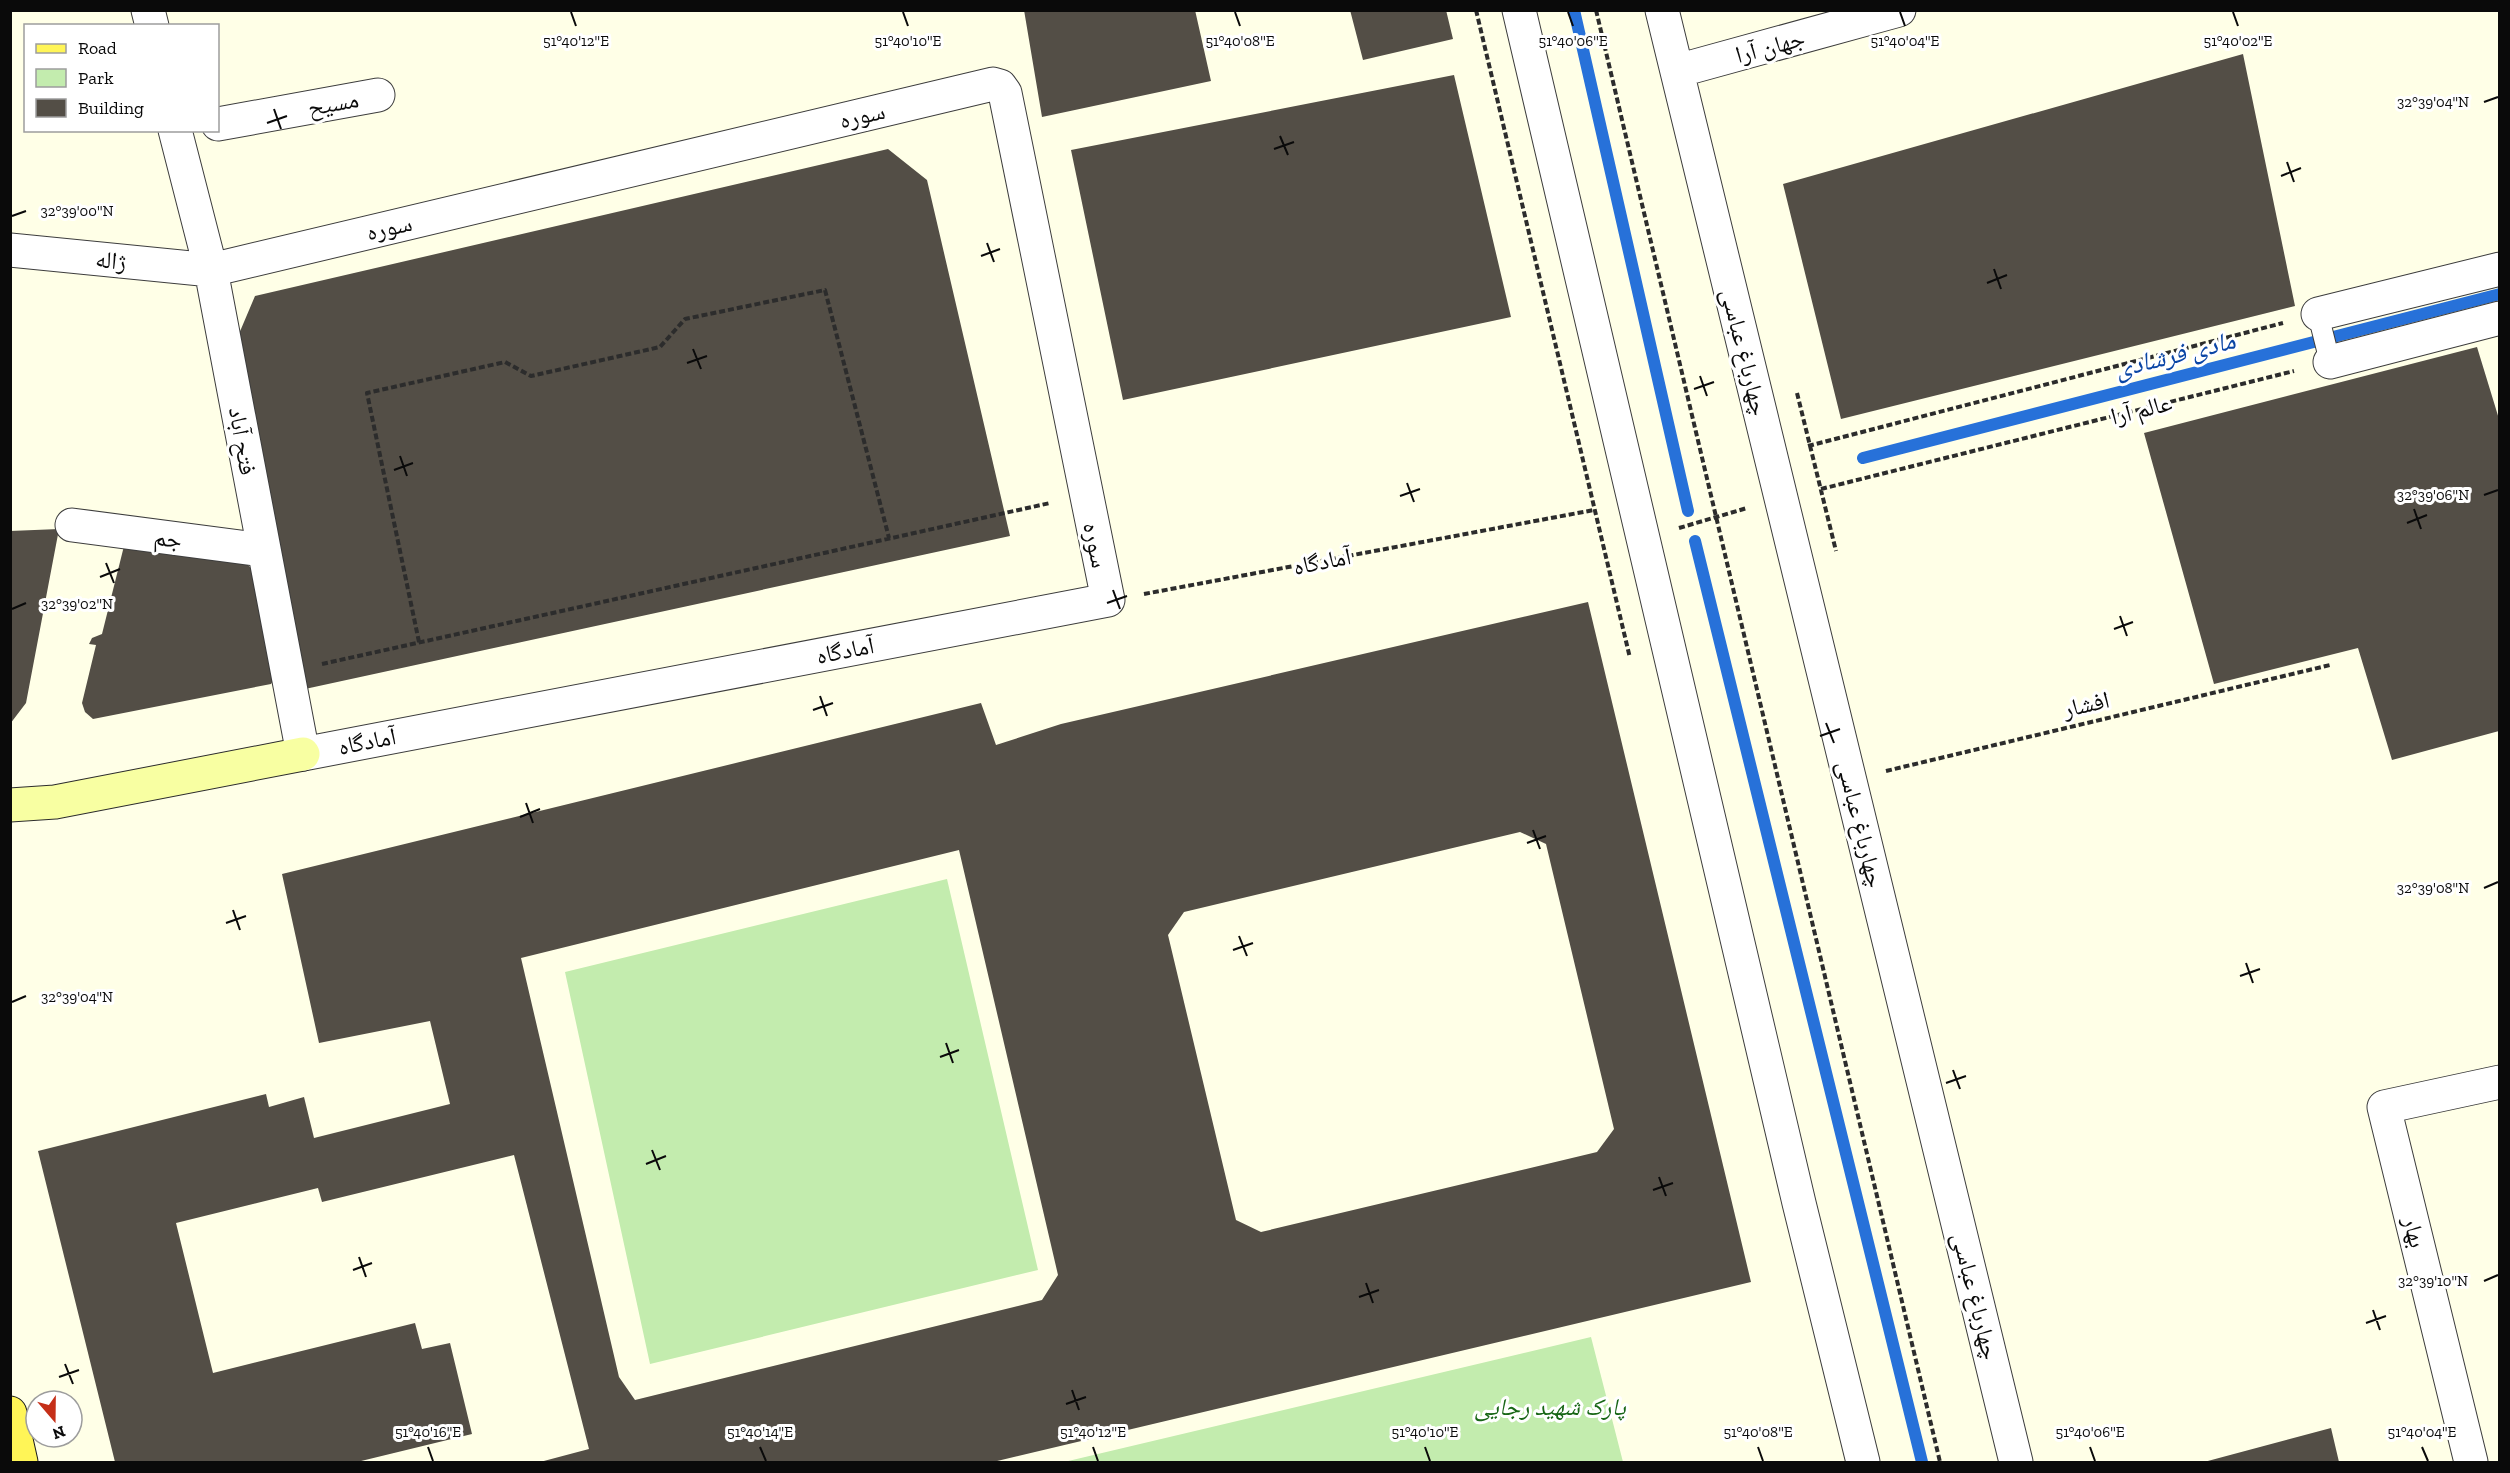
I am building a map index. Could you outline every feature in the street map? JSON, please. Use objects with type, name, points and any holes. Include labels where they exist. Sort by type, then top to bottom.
[{"type":"main road","points":[[10,1413],[21,1462]]},
{"type":"street","points":[[1519,10],[1796,1192],[1863,1462]]},
{"type":"street","name":"چهارباغ عباسی","points":[[1662,10],[2016,1462]]},
{"type":"street","name":"جهان آرا","points":[[1677,71],[1899,10]]},
{"type":"street","name":"سوره","points":[[212,270],[993,84],[1000,86],[1005,93],[1108,600]]},
{"type":"street","name":"مسیح","points":[[219,124],[378,95]]},
{"type":"street","name":"فتح آباد","points":[[177,132],[212,270],[303,753]]},
{"type":"street","name":"ژاله","points":[[10,250],[212,270]]},
{"type":"street","points":[[2318,314],[2499,269]]},
{"type":"street","points":[[2330,362],[2499,318]]},
{"type":"street","name":"جم","points":[[72,525],[263,550]]},
{"type":"street","name":"آمادگاه","points":[[10,805],[55,802],[1108,600]]},
{"type":"street","name":"آمادگاه","points":[[10,823],[55,802]]},
{"type":"street","name":"بهار","points":[[2471,1462],[2384,1107],[2499,1082]]},
{"type":"lane","points":[[2318,314],[2330,362]]},
{"type":"path","points":[[1596,10],[1718,516],[1940,1462]]},
{"type":"path","points":[[419,642],[367,393],[505,362],[531,376],[660,347],[685,319],[825,290],[889,538]]},
{"type":"path","name":"عالم آرا","points":[[1770,455],[2318,314]]},
{"type":"path","name":"عالم آرا","points":[[1643,539],[1781,498],[2330,362]]},
{"type":"path","points":[[287,674],[419,642],[1086,497]]},
{"type":"path","name":"آمادگاه","points":[[1108,600],[1634,502]]},
{"type":"path","name":"افشار","points":[[1850,779],[2330,665]]},
{"type":"green space","points":[[947,879],[1038,1270],[650,1364],[565,972]]},
{"type":"green space","name":"پارک شهید رجایی","points":[[1591,1337],[1623,1462],[1064,1462]]},
{"type":"building","points":[[1024,10],[1195,10],[1211,81],[1042,117]]},
{"type":"building","points":[[1350,10],[1446,10],[1453,39],[1363,60]]},
{"type":"building","points":[[2243,54],[2295,306],[1841,419],[1783,184]]},
{"type":"building","points":[[1454,75],[1511,317],[1123,400],[1071,150]]},
{"type":"building","points":[[888,149],[927,180],[1010,536],[305,689],[230,355],[255,296]]},
{"type":"building","points":[[2477,347],[2499,419],[2499,731],[2392,760],[2358,648],[2214,684],[2144,433]]},
{"type":"building","points":[[59,529],[26,703],[10,724],[10,531]]},
{"type":"building","points":[[124,546],[241,557],[257,575],[279,671],[271,684],[93,719],[85,712],[82,703],[96,645],[89,644],[92,638],[102,634]]},
{"type":"building","points":[[1588,602],[1751,1282],[993,1462],[540,1462],[589,1449],[514,1155],[322,1202],[318,1188],[176,1223],[213,1373],[415,1323],[422,1349],[450,1343],[472,1434],[357,1462],[115,1462],[38,1151],[266,1094],[269,1107],[304,1097],[314,1138],[450,1104],[430,1021],[319,1043],[282,874],[981,703],[996,745],[1061,724]],"holes":[[[1520,832],[1546,844],[1614,1129],[1597,1152],[1261,1232],[1236,1220],[1168,935],[1184,912]],[[959,850],[1058,1275],[1042,1300],[635,1400],[619,1377],[521,958]]]},
{"type":"building","points":[[2331,1428],[2339,1462],[2204,1462]]},
{"type":"waterway","points":[[1574,10],[1688,511]]},
{"type":"waterway","name":"مادی فرشادی","points":[[1863,458],[2500,294]]},
{"type":"waterway","points":[[1695,541],[1922,1462]]}]
